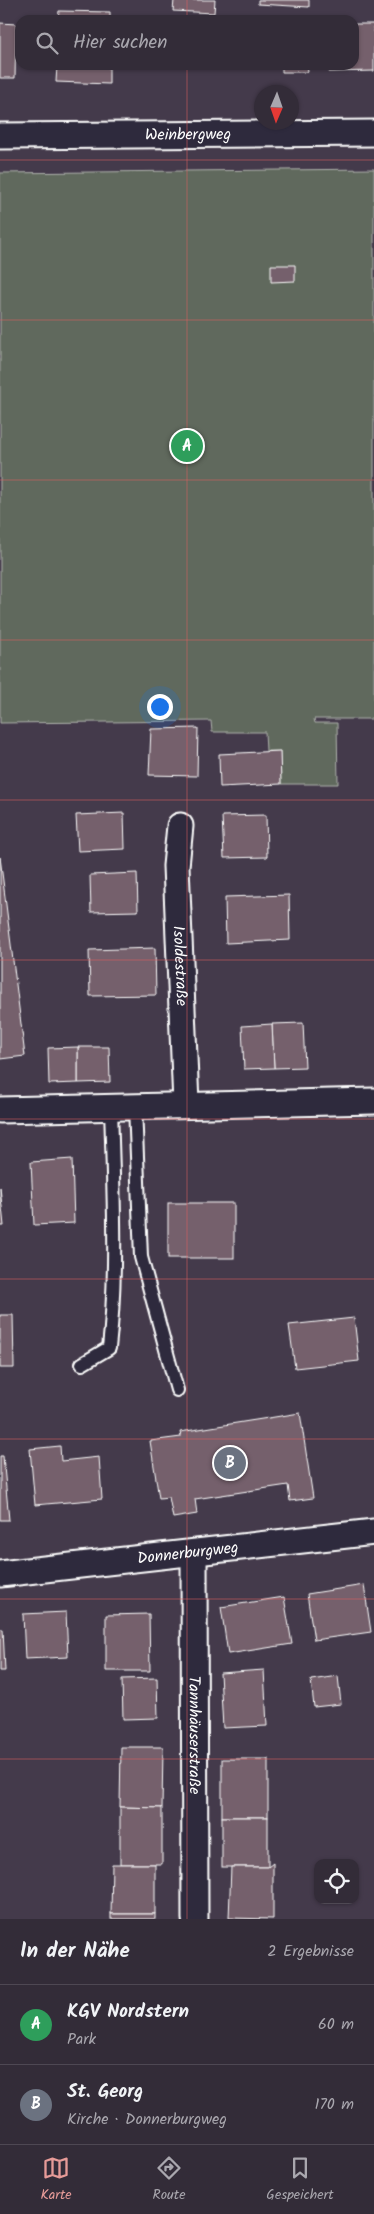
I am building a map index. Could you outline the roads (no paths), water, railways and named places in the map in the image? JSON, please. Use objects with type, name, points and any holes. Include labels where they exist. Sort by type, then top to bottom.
[{"type":"street","name":"Weinbergweg","points":[[0,136],[374,133]]},
{"type":"street","name":"Isoldestraße","points":[[180,826],[176,866],[186,1104]]},
{"type":"street","points":[[0,1110],[186,1104],[374,1101]]},
{"type":"street","name":"Donnerburgweg","points":[[0,1574],[374,1532]]},
{"type":"street","name":"Tannhäuserstraße","points":[[194,1553],[195,1919]]},
{"type":"lane","points":[[82,1364],[109,1348],[123,1106]]},
{"type":"lane","points":[[123,1106],[141,1257],[177,1390]]},
{"type":"place","name":"KGV Nordstern","points":[[187,446]]},
{"type":"place","name":"St. Georg","points":[[230,1463]]}]
